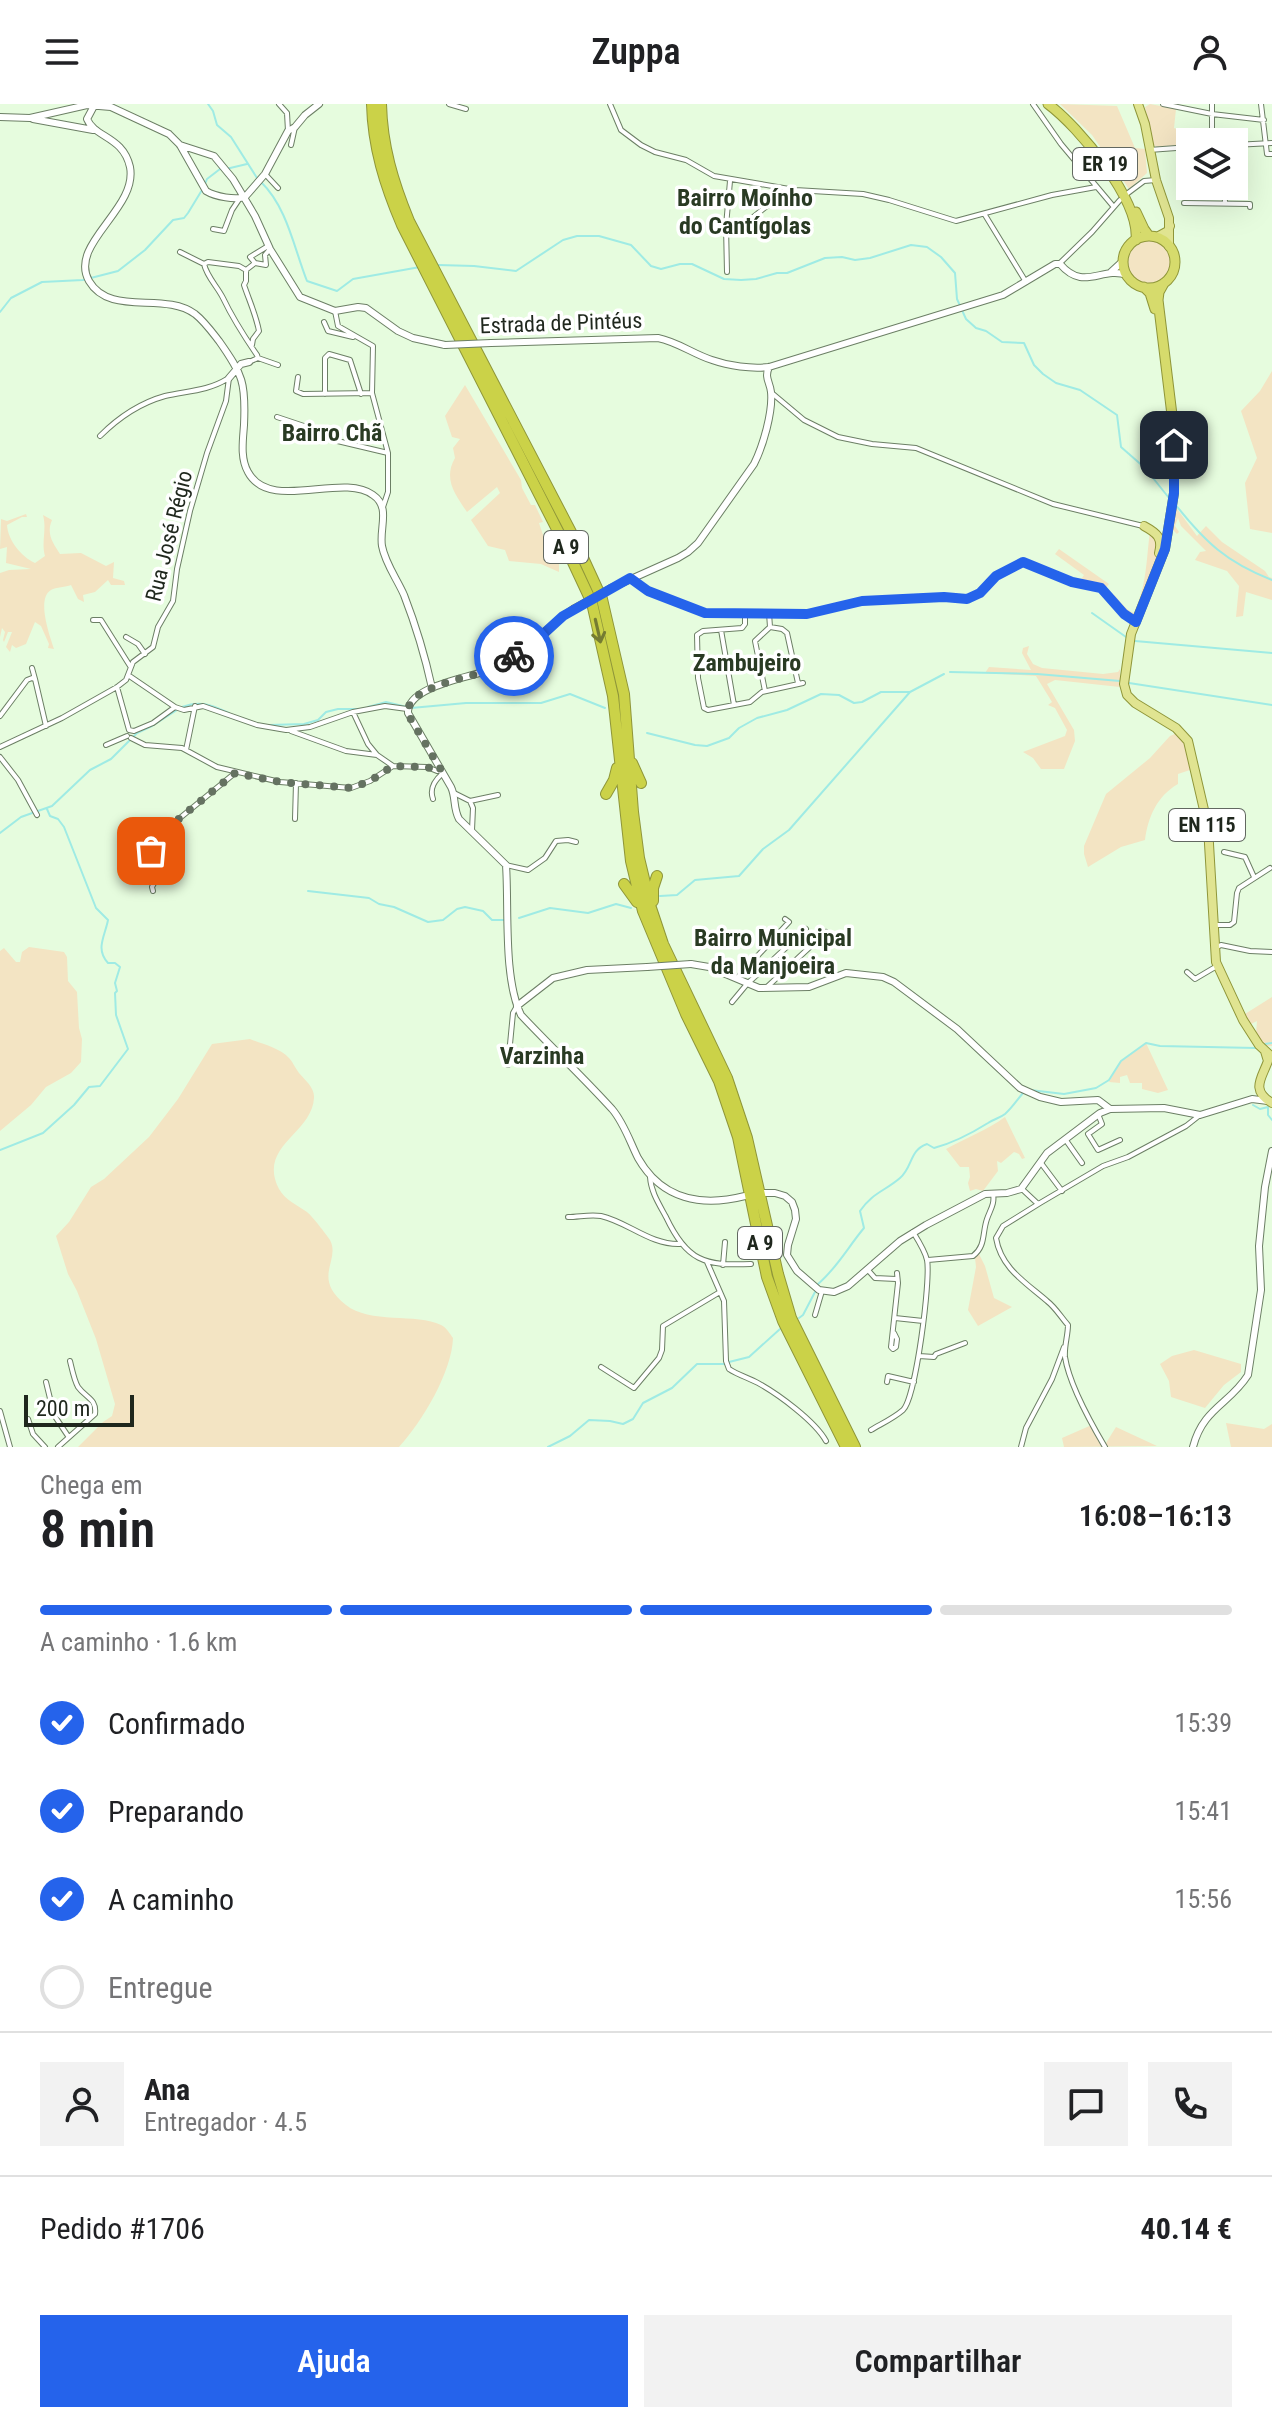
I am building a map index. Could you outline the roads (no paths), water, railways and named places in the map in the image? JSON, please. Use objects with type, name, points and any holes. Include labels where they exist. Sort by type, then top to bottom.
[{"type":"highway","name":"A 9","points":[[372,104],[377,152],[386,187],[438,284],[592,603],[621,732],[639,858],[654,930],[727,1078],[747,1138],[791,1318],[836,1420],[843,1447]]},
{"type":"highway","name":"A 9","points":[[381,104],[385,151],[394,185],[419,248]]},
{"type":"highway","name":"ER 19","points":[[1048,104],[1082,135],[1107,167],[1127,204],[1137,231],[1136,240]]},
{"type":"highway","name":"ER 19","points":[[1056,104],[1086,133],[1103,155],[1124,197],[1144,229],[1153,237]]},
{"type":"highway","points":[[1153,237],[1169,246],[1175,262],[1174,270],[1164,283],[1144,287],[1127,275],[1123,261],[1129,245],[1136,240],[1153,237]]},
{"type":"highway","name":"EN 115","points":[[1164,283],[1158,300],[1172,415],[1174,463]]},
{"type":"highway","name":"EN 115","points":[[1144,287],[1154,301],[1174,463]]},
{"type":"highway","points":[[621,732],[641,783]]},
{"type":"highway","points":[[606,794],[617,770],[621,732]]},
{"type":"highway","points":[[654,930],[653,897],[657,876]]},
{"type":"highway","points":[[624,884],[654,930]]},
{"type":"highway","name":"A 9","points":[[836,1420],[855,1447]]},
{"type":"highway","points":[[836,1420],[863,1447]]},
{"type":"main road","points":[[1138,104],[1170,225],[1169,246]]},
{"type":"main road","points":[[1153,237],[1168,231],[1170,225]]},
{"type":"main road","name":"EN 115","points":[[1174,463],[1165,549],[1128,647],[1124,684],[1127,695],[1135,703],[1176,728],[1188,741],[1208,827],[1214,952],[1217,966],[1243,1020],[1268,1054],[1268,1069],[1260,1077],[1259,1087]]},
{"type":"main road","points":[[1144,526],[1162,524],[1171,511]]},
{"type":"main road","points":[[1144,526],[1160,539],[1158,565]]},
{"type":"main road","points":[[1155,532],[1169,529]]},
{"type":"main road","points":[[1259,1087],[1270,1102]]},
{"type":"street","points":[[95,104],[87,119],[90,125],[117,143],[126,154],[130,182],[125,196],[89,251],[85,268],[89,280],[100,294],[110,299],[168,303],[196,315],[209,328],[239,370],[245,402],[242,452],[249,475],[260,486],[273,490],[358,488],[372,493],[383,507]]},
{"type":"street","points":[[30,118],[95,104],[111,107],[169,134],[180,145],[204,188],[211,194],[242,198]]},
{"type":"street","points":[[279,104],[287,113],[292,129],[291,145]]},
{"type":"street","points":[[449,104],[466,109]]},
{"type":"street","points":[[610,104],[621,130],[650,150],[686,160],[714,176],[804,191],[863,194],[956,221],[1052,195],[1096,187]]},
{"type":"street","points":[[1033,104],[1113,206]]},
{"type":"street","points":[[1163,104],[1264,120]]},
{"type":"street","points":[[1212,104],[1212,128]]},
{"type":"street","points":[[1261,104],[1269,143],[1267,154],[1272,154]]},
{"type":"street","points":[[213,229],[224,231],[232,210],[264,176],[292,129],[318,105]]},
{"type":"street","points":[[70,109],[75,126]]},
{"type":"street","points":[[0,117],[30,118],[98,131]]},
{"type":"street","points":[[1248,144],[1269,143]]},
{"type":"street","points":[[180,145],[214,156],[228,173],[300,297],[335,311],[338,326],[356,337]]},
{"type":"street","points":[[1149,150],[1176,148]]},
{"type":"street","points":[[264,176],[278,188]]},
{"type":"street","points":[[1123,261],[1111,272],[1092,278],[1077,277],[1059,264],[1113,206],[1147,179],[1156,180]]},
{"type":"street","points":[[727,272],[726,226],[730,181]]},
{"type":"street","points":[[726,226],[742,226],[767,206],[804,191]]},
{"type":"street","points":[[1184,203],[1225,202],[1250,204],[1250,207]]},
{"type":"street","points":[[985,215],[1026,282]]},
{"type":"street","points":[[269,247],[265,255],[266,265],[255,263],[250,257],[269,247]]},
{"type":"street","points":[[180,252],[204,264],[232,318],[258,358],[278,365]]},
{"type":"street","points":[[246,270],[255,263]]},
{"type":"street","points":[[204,264],[239,266],[246,270]]},
{"type":"street","name":"Estrada de Pintéus","points":[[335,311],[366,308],[398,331],[413,338],[445,345],[658,338],[679,344],[711,360],[747,367],[769,367],[1003,295],[1059,264]]},
{"type":"street","points":[[246,270],[244,285],[259,331],[251,342],[253,349]]},
{"type":"street","points":[[1111,272],[1127,275]]},
{"type":"street","points":[[324,322],[328,331],[365,339],[373,346],[372,393],[388,453],[388,492],[383,507],[382,546],[422,643],[432,688]]},
{"type":"street","points":[[325,394],[325,358],[329,354],[350,360],[361,394]]},
{"type":"street","points":[[100,436],[130,411],[161,397],[218,385],[258,358]]},
{"type":"street","points":[[747,367],[767,378]]},
{"type":"street","points":[[408,707],[415,697],[432,688],[504,663],[573,609],[630,578],[678,558],[698,543],[760,452],[771,392],[767,378],[769,367]]},
{"type":"street","points":[[298,377],[298,393],[372,393]]},
{"type":"street","name":"Rua José Régio","points":[[130,666],[153,647],[158,627],[173,601],[190,511],[226,401],[229,378]]},
{"type":"street","points":[[771,392],[804,420],[838,437],[916,448],[1053,504],[1144,526]]},
{"type":"street","points":[[277,417],[307,427],[329,439],[388,453]]},
{"type":"street","points":[[630,578],[648,591],[705,613],[807,614],[872,600],[967,599],[980,593],[996,576],[1023,562],[1072,582],[1101,588],[1124,614],[1136,622]]},
{"type":"street","points":[[769,613],[770,627]]},
{"type":"street","points":[[745,614],[742,628],[703,631],[697,635],[698,678],[702,704],[706,709],[750,702],[765,691],[800,683],[787,633],[770,627]]},
{"type":"street","points":[[0,747],[117,687],[128,675],[130,666],[101,620],[93,620]]},
{"type":"street","points":[[765,691],[755,641],[770,627]]},
{"type":"street","points":[[721,630],[734,705]]},
{"type":"street","points":[[126,637],[138,644],[145,654]]},
{"type":"street","points":[[32,668],[46,726]]},
{"type":"street","points":[[128,675],[178,708]]},
{"type":"street","points":[[0,716],[27,680],[35,679]]},
{"type":"street","points":[[117,687],[131,735],[145,745],[178,747],[235,773],[280,782],[351,788],[370,781],[393,766]]},
{"type":"street","points":[[186,750],[195,706]]},
{"type":"street","points":[[106,745],[131,735],[178,708],[195,706],[212,708],[238,720],[286,730],[346,751],[377,755]]},
{"type":"street","points":[[286,730],[310,727],[353,712],[385,706],[408,707]]},
{"type":"street","points":[[408,707],[454,793],[454,810],[459,819],[506,865],[528,870],[545,858],[556,841],[576,842]]},
{"type":"street","points":[[353,712],[368,744],[393,766],[427,767],[442,772]]},
{"type":"street","points":[[0,757],[18,780],[37,815]]},
{"type":"street","points":[[433,799],[434,781],[442,772]]},
{"type":"street","points":[[153,891],[161,870],[151,851],[152,846],[175,822],[235,773]]},
{"type":"street","points":[[295,819],[296,783]]},
{"type":"street","points":[[454,793],[470,801],[498,795]]},
{"type":"street","points":[[470,801],[473,808],[472,831]]},
{"type":"street","points":[[1224,852],[1245,857],[1254,877]]},
{"type":"street","points":[[506,865],[512,976],[521,1015],[613,1111],[650,1177],[651,1187],[680,1244],[707,1262],[751,1264]]},
{"type":"street","points":[[1212,925],[1230,925],[1234,922],[1238,890],[1270,868]]},
{"type":"street","points":[[736,979],[789,922],[785,919]]},
{"type":"street","points":[[732,1002],[806,929]]},
{"type":"street","points":[[767,988],[826,932]]},
{"type":"street","points":[[1214,952],[1221,945],[1272,952]]},
{"type":"street","points":[[508,1065],[513,1013],[517,1006],[553,978],[587,970],[691,964],[709,967],[747,984],[767,988],[809,987],[846,973],[883,977],[894,982],[957,1029],[1020,1088],[1061,1102],[1098,1100],[1110,1109]]},
{"type":"street","points":[[1187,972],[1195,979],[1217,966]]},
{"type":"street","points":[[1252,1099],[1259,1087]]},
{"type":"street","points":[[1105,1447],[1068,1369],[1065,1353],[1068,1325],[1048,1301],[1020,1279],[1001,1256],[996,1238],[1003,1226],[1038,1204],[1103,1166],[1128,1157],[1186,1126],[1200,1115],[1252,1099],[1270,1102]]},
{"type":"street","points":[[764,1193],[775,1193],[792,1202],[796,1219],[787,1255],[797,1271],[822,1291],[834,1292],[848,1286],[913,1232],[985,1194],[1021,1189],[1047,1153],[1098,1114],[1110,1109],[1164,1108],[1200,1115]]},
{"type":"street","points":[[1098,1114],[1102,1124],[1088,1134],[1098,1150],[1120,1140]]},
{"type":"street","points":[[1065,1139],[1082,1163]]},
{"type":"street","points":[[1193,1447],[1207,1416],[1248,1375],[1261,1290],[1259,1246],[1272,1151]]},
{"type":"street","points":[[1041,1163],[1062,1191]]},
{"type":"street","points":[[650,1177],[667,1189],[692,1199],[711,1201],[745,1196]]},
{"type":"street","points":[[1021,1189],[1038,1204]]},
{"type":"street","points":[[927,1260],[973,1256],[979,1252],[985,1236],[985,1223],[995,1200],[993,1194]]},
{"type":"street","points":[[568,1217],[605,1217],[641,1235],[680,1244]]},
{"type":"street","points":[[871,1430],[903,1410],[914,1382],[923,1321],[927,1260],[913,1232]]},
{"type":"street","points":[[723,1265],[725,1242]]},
{"type":"street","points":[[707,1262],[720,1292],[726,1318],[727,1363],[734,1372],[762,1385],[792,1408],[826,1441]]},
{"type":"street","points":[[867,1269],[875,1278],[896,1276],[894,1333]]},
{"type":"street","points":[[815,1315],[822,1291]]},
{"type":"street","points":[[601,1367],[634,1388],[659,1358],[663,1326],[720,1292]]},
{"type":"street","points":[[895,1318],[923,1321]]},
{"type":"street","points":[[919,1356],[934,1357],[965,1343]]},
{"type":"street","points":[[1021,1447],[1030,1419],[1052,1379],[1066,1343]]},
{"type":"street","points":[[58,1447],[97,1409],[96,1404],[77,1385],[70,1361]]},
{"type":"street","points":[[888,1377],[914,1382]]},
{"type":"street","points":[[46,1382],[54,1415],[68,1436]]},
{"type":"street","points":[[0,1411],[10,1447]]},
{"type":"street","points":[[28,1419],[33,1434],[45,1447]]},
{"type":"waterway","points":[[208,104],[217,125],[231,137],[257,178]]},
{"type":"waterway","points":[[226,169],[247,164]]},
{"type":"waterway","points":[[205,184],[220,169]]},
{"type":"waterway","points":[[261,182],[284,216],[307,281],[337,291],[353,279],[420,267]]},
{"type":"waterway","points":[[0,312],[11,298],[42,282],[83,280],[118,271],[145,250],[173,220],[184,218],[202,190]]},
{"type":"waterway","points":[[438,265],[516,271],[563,240],[577,236],[599,236],[631,245],[651,266],[661,269],[692,264],[724,279],[741,280],[787,273],[825,258],[855,260],[911,245],[927,247],[955,273],[957,299],[966,319],[1002,342],[1024,343],[1034,365],[1043,374],[1056,383],[1080,390],[1117,415],[1121,447],[1145,468],[1169,498]]},
{"type":"waterway","points":[[1175,504],[1218,550],[1272,580]]},
{"type":"waterway","points":[[1092,613],[1126,637]]},
{"type":"waterway","points":[[1135,641],[1272,653]]},
{"type":"waterway","points":[[950,672],[1037,674],[1120,681]]},
{"type":"waterway","points":[[660,896],[677,895],[695,880],[739,876],[763,849],[789,830],[910,692],[944,674]]},
{"type":"waterway","points":[[1129,683],[1272,705]]},
{"type":"waterway","points":[[647,733],[707,746],[729,738],[757,718],[787,710],[821,694],[839,695],[854,703],[881,692],[909,692]]},
{"type":"waterway","points":[[368,707],[386,702],[411,708],[466,703],[541,703],[570,694],[605,708]]},
{"type":"waterway","points":[[182,707],[206,704],[229,713]]},
{"type":"waterway","points":[[269,725],[304,724],[318,720],[326,712],[358,709]]},
{"type":"waterway","points":[[0,833],[21,817],[52,806],[90,770],[111,759],[137,733],[177,710]]},
{"type":"waterway","points":[[0,1150],[43,1133],[89,1087],[100,1086],[128,1049],[116,1015],[115,983],[120,967],[108,963],[102,953],[108,920],[96,908],[64,827],[58,819],[50,816],[47,809]]},
{"type":"waterway","points":[[308,891],[369,898],[428,922],[443,920],[465,907],[483,911],[492,920],[504,920]]},
{"type":"waterway","points":[[519,918],[550,908],[588,913],[616,904],[631,908]]},
{"type":"waterway","points":[[1030,1090],[1064,1094],[1096,1088],[1109,1080],[1121,1061],[1146,1043],[1256,1048]]},
{"type":"waterway","points":[[1265,1044],[1272,1043]]},
{"type":"waterway","points":[[818,1284],[864,1228],[860,1211],[869,1200],[904,1174],[917,1150],[927,1144],[934,1148],[941,1146],[969,1134],[1005,1114],[1023,1093]]},
{"type":"waterway","points":[[1253,1105],[1260,1109],[1268,1107],[1272,1120]]},
{"type":"waterway","points":[[799,1318],[815,1292]]},
{"type":"waterway","points":[[729,1362],[749,1357],[780,1329]]},
{"type":"waterway","points":[[548,1447],[570,1436],[589,1420],[623,1424],[633,1419],[643,1403],[672,1388],[697,1364],[725,1364]]},
{"type":"district","name":"Bairro Moínho do Cantígolas","points":[[745,212]]},
{"type":"district","name":"Bairro Chã","points":[[332,433]]},
{"type":"district","name":"Zambujeiro","points":[[747,663]]},
{"type":"district","name":"Bairro Municipal da Manjoeira","points":[[773,952]]},
{"type":"district","name":"Varzinha","points":[[542,1056]]}]
